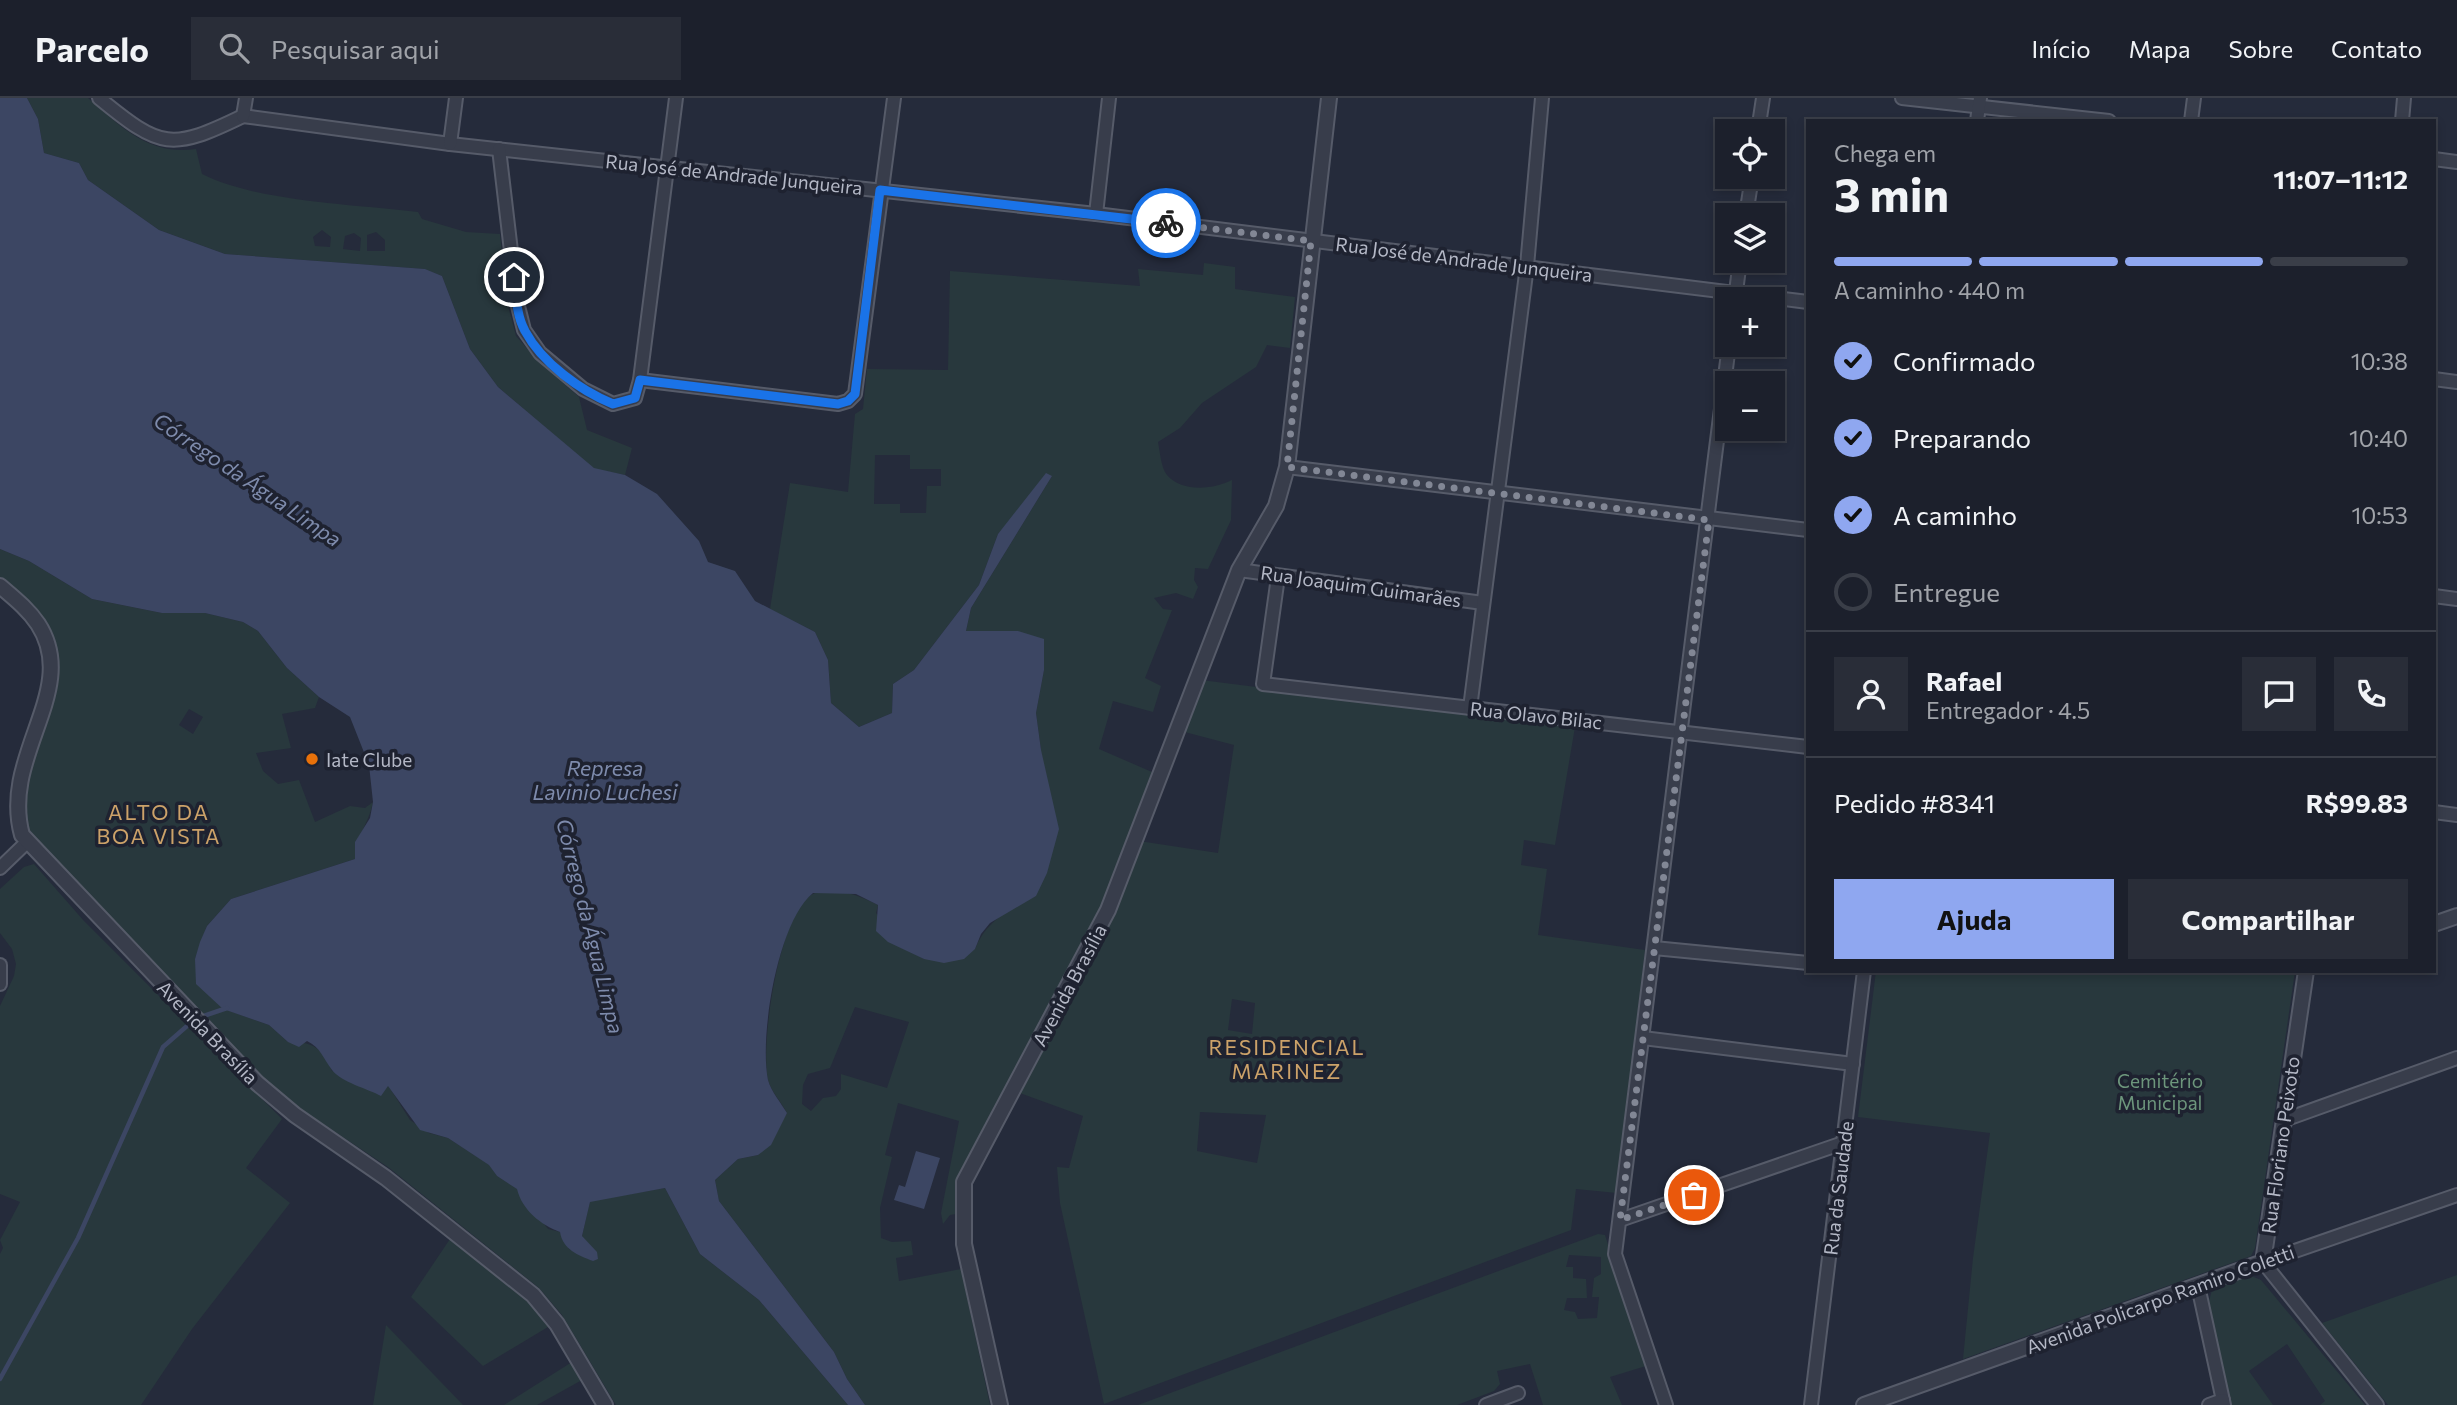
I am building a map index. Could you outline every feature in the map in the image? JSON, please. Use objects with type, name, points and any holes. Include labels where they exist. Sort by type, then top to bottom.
[{"type":"street","points":[[99,98],[136,129],[155,138],[179,142],[243,116],[246,98]]},
{"type":"street","points":[[450,144],[456,98]]},
{"type":"street","points":[[499,149],[517,302],[524,330],[540,353],[599,398],[613,404],[626,403],[635,398],[640,380],[676,98]]},
{"type":"street","points":[[640,380],[838,404],[848,401],[855,394],[894,98]]},
{"type":"street","points":[[1096,214],[1109,98]]},
{"type":"street","name":"Avenida Brasília","points":[[1000,1405],[964,1244],[964,1182],[1108,911],[1238,570],[1276,506],[1287,467],[1329,98]]},
{"type":"street","points":[[1470,708],[1495,494],[1527,266],[1542,98]]},
{"type":"street","points":[[1760,119],[1763,98]]},
{"type":"street","points":[[1902,98],[1979,109],[2087,119]]},
{"type":"street","points":[[2191,119],[2194,98]]},
{"type":"street","points":[[2402,119],[2404,98]]},
{"type":"street","name":"Rua José de Andrade Junqueira","points":[[243,116],[450,144],[1096,214],[1527,266],[1715,293]]},
{"type":"street","points":[[2436,159],[2457,162]]},
{"type":"street","name":"Rua José de Andrade Junqueira","points":[[1785,300],[1806,302]]},
{"type":"street","points":[[1666,1405],[1615,1254],[1728,357]]},
{"type":"street","points":[[2436,379],[2457,382]]},
{"type":"street","points":[[1287,467],[1806,530]]},
{"type":"street","name":"Rua Joaquim Guimarães","points":[[1238,570],[1483,603]]},
{"type":"street","name":"Rua Olavo Bilac","points":[[1278,577],[1263,684],[1806,747]]},
{"type":"street","points":[[0,586],[39,625],[48,648],[49,668],[12,752]]},
{"type":"street","points":[[2436,596],[2457,599]]},
{"type":"street","name":"Avenida Brasília","points":[[6,774],[5,793],[10,818],[27,842],[257,1083],[295,1115],[386,1178],[533,1295],[557,1324],[606,1405]]},
{"type":"street","points":[[2436,812],[2457,815]]},
{"type":"street","points":[[0,868],[27,842]]},
{"type":"street","points":[[2436,923],[2457,916]]},
{"type":"street","points":[[1654,948],[1806,963]]},
{"type":"street","name":"Rua da Saudade","points":[[1811,1405],[1864,973]]},
{"type":"street","name":"Rua Floriano Peixoto","points":[[2263,1262],[2306,973]]},
{"type":"street","points":[[1643,1038],[1853,1064]]},
{"type":"street","points":[[2284,1120],[2457,1058]]},
{"type":"street","points":[[1620,1220],[1843,1143]]},
{"type":"street","name":"Avenida Policarpo Ramiro Coletti","points":[[1864,1405],[2457,1195]]},
{"type":"street","points":[[2263,1262],[2377,1405]]},
{"type":"street","points":[[2198,1286],[2224,1403],[2209,1405]]},
{"type":"street","points":[[1486,1405],[1518,1393]]},
{"type":"green space","points":[[27,98],[88,98],[124,129],[150,144],[179,150],[196,149],[202,174],[225,183],[278,196],[418,212],[422,219],[466,232],[500,234],[507,302],[516,336],[538,361],[579,397],[587,430],[632,448],[625,475],[594,469],[498,387],[470,349],[442,276],[424,269],[225,254],[159,230],[88,180],[79,163],[44,153],[38,119]],"holes":[[[322,230],[331,237],[330,247],[315,246],[313,237]],[[376,232],[385,240],[385,251],[367,251],[367,235]],[[354,233],[361,238],[360,251],[343,249],[345,236]]]},
{"type":"green space","points":[[1204,263],[1235,267],[1235,289],[1295,297],[1290,348],[1267,345],[1256,367],[1202,403],[1180,428],[1158,442],[1163,468],[1173,481],[1199,488],[1217,486],[1232,480],[1231,520],[1208,569],[1195,568],[1194,580],[1198,587],[1193,599],[1176,593],[1154,598],[1163,609],[1172,610],[1145,678],[1161,686],[1153,712],[1113,701],[1099,749],[1152,772],[1102,907],[958,1179],[956,1214],[950,1215],[943,1224],[941,1213],[959,1121],[898,1103],[885,1155],[892,1157],[880,1208],[881,1238],[892,1242],[911,1241],[913,1255],[896,1258],[899,1281],[961,1269],[990,1405],[865,1405],[847,1379],[834,1352],[719,1201],[715,1180],[738,1159],[758,1155],[787,1113],[768,1080],[766,1063],[770,1011],[781,953],[790,927],[800,907],[811,895],[827,890],[836,891],[878,905],[876,913],[907,950],[924,959],[975,949],[979,939],[992,924],[1008,911],[1036,896],[1041,750],[1036,713],[1044,670],[1018,631],[966,631],[971,608],[1052,476],[998,534],[979,585],[914,670],[893,684],[892,713],[859,727],[831,703],[828,660],[815,632],[770,609],[790,483],[848,492],[855,414],[863,409],[867,369],[948,370],[950,271],[1140,286],[1138,269],[1203,275]],"holes":[[[875,455],[910,455],[910,469],[941,469],[941,486],[927,486],[926,513],[900,513],[900,504],[874,504]],[[855,1007],[909,1022],[887,1088],[841,1074],[841,1089],[836,1096],[823,1098],[811,1111],[802,1104],[803,1085],[808,1074],[830,1068]]]},
{"type":"green space","points":[[0,549],[29,561],[92,599],[162,613],[205,613],[243,622],[258,631],[287,668],[319,697],[315,708],[282,714],[291,748],[256,753],[263,771],[278,784],[299,780],[315,822],[350,806],[365,808],[373,802],[371,810],[358,843],[355,859],[231,899],[207,926],[195,959],[224,1009],[269,1025],[288,1042],[304,1043],[316,1048],[325,1057],[332,1071],[388,1085],[410,1120],[429,1133],[448,1138],[490,1165],[497,1176],[518,1189],[548,1229],[560,1232],[569,1249],[593,1261],[582,1236],[590,1201],[665,1188],[700,1254],[759,1300],[848,1405],[616,1405],[562,1315],[539,1288],[388,1167],[302,1110],[263,1078],[25,828],[20,797],[23,770],[50,699],[56,677],[56,652],[42,619],[0,581]],"holes":[[[189,709],[203,717],[193,734],[179,725]]]},
{"type":"green space","points":[[1201,680],[1575,727],[1555,845],[1524,840],[1521,865],[1547,869],[1538,935],[1645,950],[1617,1193],[1576,1189],[1571,1230],[1104,1404],[1060,1203],[1057,1167],[1069,1168],[1083,1116],[1017,1092],[1139,841],[1218,853],[1234,745],[1181,731]],"holes":[[[1232,999],[1255,1003],[1252,1034],[1228,1030]],[[1200,1112],[1266,1115],[1257,1163],[1197,1151]]]},
{"type":"green space","points":[[34,864],[84,921],[282,1119],[246,1168],[290,1203],[192,1329],[141,1405],[0,1405],[0,1254],[3,1248],[0,1240],[20,1202],[0,1194],[0,1006],[14,976],[16,964],[12,949],[0,933],[0,889],[24,867]]},
{"type":"green space","name":"Cemitério Municipal","points":[[1876,973],[2295,973],[2255,1248],[2251,1256],[1963,1359],[1990,1133],[1858,1117]]},
{"type":"green space","points":[[1598,1234],[1605,1235],[1646,1366],[1610,1377],[1622,1405],[1543,1405],[1530,1364],[1497,1371],[1500,1384],[1494,1391],[1457,1405],[1138,1405]],"holes":[[[1569,1255],[1601,1257],[1601,1274],[1594,1278],[1592,1297],[1599,1297],[1597,1318],[1578,1319],[1575,1312],[1564,1310],[1567,1298],[1587,1298],[1586,1279],[1573,1278],[1573,1267],[1566,1267]]]},
{"type":"green space","points":[[450,1239],[526,1299],[548,1327],[483,1366],[411,1297]]},
{"type":"green space","points":[[2249,1275],[2261,1280],[2365,1405],[2320,1405],[2325,1401],[2287,1344],[2249,1371],[2273,1405],[2229,1405],[2209,1301],[2212,1290]]},
{"type":"green space","points":[[2457,1275],[2457,1405],[2388,1405],[2322,1323]]},
{"type":"green space","points":[[386,1325],[463,1405],[373,1405]]},
{"type":"green space","points":[[572,1362],[582,1380],[537,1405],[504,1405]]},
{"type":"water","name":"Represa Lavinio Luchesi","points":[[0,98],[27,98],[38,119],[44,153],[79,163],[88,180],[159,230],[225,254],[425,269],[442,276],[470,349],[498,387],[594,468],[625,475],[657,494],[699,541],[708,562],[735,571],[755,601],[815,632],[828,660],[831,703],[859,727],[892,713],[893,684],[914,670],[979,585],[998,534],[1046,473],[1052,476],[971,608],[966,631],[1018,631],[1044,639],[1044,670],[1036,713],[1041,750],[1059,829],[1047,873],[1036,896],[990,923],[981,934],[975,949],[964,959],[944,963],[924,959],[888,942],[876,931],[878,905],[856,894],[813,893],[801,907],[790,928],[774,980],[769,1009],[766,1036],[768,1080],[787,1113],[771,1145],[758,1155],[738,1159],[715,1180],[719,1201],[834,1352],[847,1379],[865,1405],[848,1405],[759,1300],[700,1254],[665,1188],[590,1202],[582,1236],[597,1252],[598,1259],[593,1261],[568,1248],[560,1232],[533,1216],[523,1204],[517,1189],[497,1176],[489,1165],[448,1138],[420,1130],[388,1086],[381,1096],[348,1082],[332,1070],[312,1044],[307,1041],[299,1047],[288,1042],[269,1025],[223,1009],[196,984],[195,959],[200,942],[207,926],[231,899],[355,859],[355,842],[370,818],[373,802],[369,765],[350,717],[319,697],[287,668],[258,631],[243,622],[205,613],[162,613],[92,599],[29,561],[0,549]]},
{"type":"water","points":[[916,1151],[940,1158],[924,1209],[894,1200],[899,1185],[905,1187]]},
{"type":"waterway","points":[[0,1379],[78,1238],[163,1047],[195,1019],[227,1008]]},
{"type":"way so far","points":[[1166,223],[1311,241],[1287,467],[1709,520],[1620,1220],[1694,1195]]},
{"type":"place","name":"Iate Clube","points":[[312,759]]},
{"type":"district","name":"ALTO DA BOA VISTA","points":[[159,823]]},
{"type":"district","name":"RESIDENCIAL MARINEZ","points":[[1287,1058]]},
{"type":"route","points":[[514,277],[524,330],[540,353],[583,388],[613,404],[626,403],[635,398],[640,380],[838,404],[848,401],[855,394],[880,190],[1166,223]]},
{"type":"water label","name":"Córrego da Água Limpa","points":[[248,479]]},
{"type":"water label","name":"Córrego da Água Limpa","points":[[591,926]]}]
